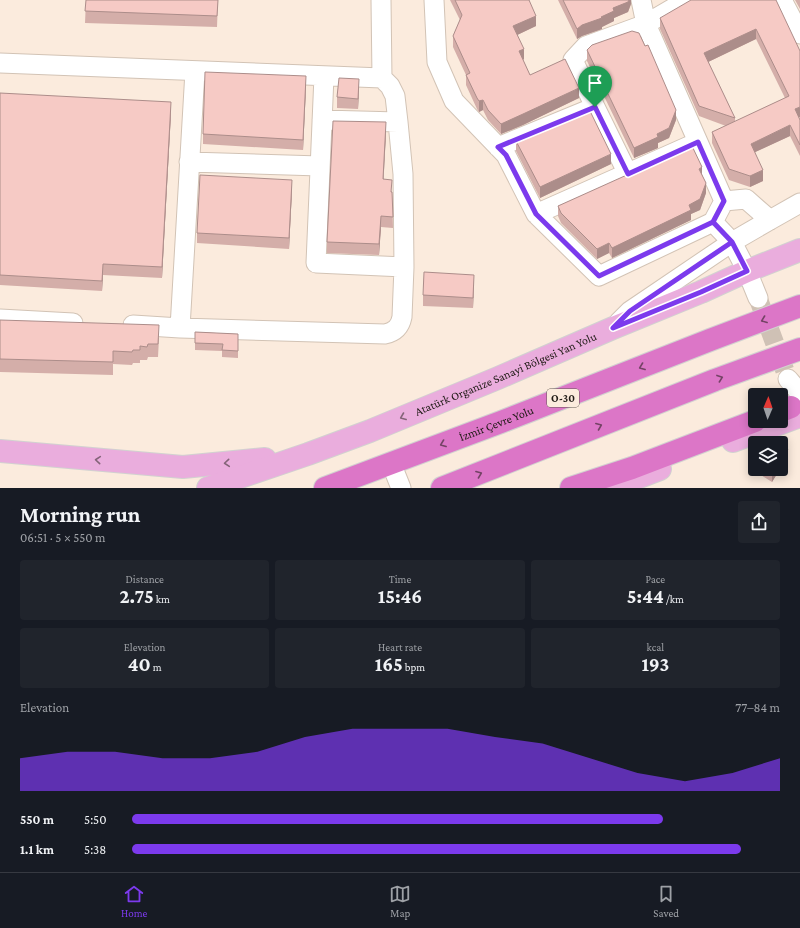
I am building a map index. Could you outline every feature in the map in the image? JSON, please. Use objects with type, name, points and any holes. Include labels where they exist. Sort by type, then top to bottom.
[{"type":"highway","name":"İzmir Çevre Yolu","points":[[325,488],[501,422],[800,306]]},
{"type":"highway","points":[[442,488],[708,383],[800,349]]},
{"type":"highway","points":[[570,488],[632,468],[748,424]]},
{"type":"main road","name":"Atatürk Organize Sanayi Bölgesi Yan Yolu","points":[[208,488],[370,431],[701,292],[747,271],[800,250]]},
{"type":"main road","points":[[610,488],[708,450],[793,407]]},
{"type":"main road","points":[[0,451],[183,467],[236,463],[308,454]]},
{"type":"street","points":[[381,0],[382,78]]},
{"type":"street","points":[[434,0],[437,62],[454,101],[506,155],[536,214],[599,276],[713,222],[724,201]]},
{"type":"street","points":[[641,0],[646,24],[724,201]]},
{"type":"street","points":[[628,174],[573,60],[586,46],[646,24],[687,0]]},
{"type":"street","points":[[782,0],[800,34]]},
{"type":"street","points":[[0,63],[382,78],[390,86],[395,96],[403,174],[404,267],[401,321],[395,330],[390,333],[377,334],[117,325]]},
{"type":"street","points":[[180,328],[195,71]]},
{"type":"street","points":[[324,76],[316,263],[404,267]]},
{"type":"street","points":[[498,147],[595,107]]},
{"type":"street","points":[[322,120],[398,122]]},
{"type":"street","points":[[536,214],[698,142]]},
{"type":"street","points":[[189,162],[320,166]]},
{"type":"street","points":[[724,201],[746,199],[770,220]]},
{"type":"street","points":[[613,328],[630,311],[732,242],[800,203]]},
{"type":"street","points":[[713,222],[732,242],[747,271],[758,298]]},
{"type":"street","points":[[0,319],[86,323]]},
{"type":"street","points":[[788,379],[793,407]]},
{"type":"street","points":[[391,463],[401,488]]},
{"type":"building","points":[[86,0],[218,0],[217,16],[85,11]]},
{"type":"building","points":[[455,0],[529,0],[536,16],[513,26],[524,49],[519,51],[530,75],[565,59],[579,88],[501,124],[488,110],[483,100],[479,101],[466,75],[470,73],[453,36],[462,15]]},
{"type":"building","points":[[563,0],[629,0],[628,2],[613,8],[614,11],[601,17],[602,18],[582,25],[577,29]]},
{"type":"building","points":[[691,0],[776,0],[800,51],[800,107],[795,109],[800,120],[800,145],[790,125],[751,144],[763,170],[750,176],[729,169],[712,132],[789,96],[756,29],[704,53],[735,118],[699,106],[660,18]]},
{"type":"building","points":[[632,31],[639,33],[645,46],[648,45],[676,110],[669,128],[657,134],[658,137],[634,148],[587,50],[592,45]]},
{"type":"building","points":[[205,72],[306,76],[303,140],[203,134]]},
{"type":"building","points":[[339,78],[359,79],[358,99],[337,97]]},
{"type":"building","points":[[0,93],[171,102],[162,267],[103,264],[102,281],[0,275]]},
{"type":"building","points":[[590,111],[611,154],[540,187],[516,141]]},
{"type":"building","points":[[333,121],[386,122],[383,179],[392,180],[391,192],[393,217],[381,216],[379,244],[327,242]]},
{"type":"building","points":[[692,146],[702,167],[699,169],[706,183],[700,199],[689,205],[691,210],[612,248],[609,243],[597,249],[561,213],[558,206]]},
{"type":"building","points":[[200,175],[292,180],[289,238],[197,233]]},
{"type":"building","points":[[424,272],[474,275],[473,298],[423,295]]},
{"type":"building","points":[[0,320],[159,325],[158,344],[148,344],[147,347],[140,346],[140,350],[133,350],[132,352],[113,351],[113,362],[0,359]]},
{"type":"building","points":[[195,332],[238,334],[238,351],[222,350],[223,344],[195,343]]},
{"type":"tunnel","points":[[758,298],[788,379]]},
{"type":"route","points":[[595,107],[498,147],[506,155],[536,214],[599,276],[713,222],[732,242],[747,271],[701,292],[613,328],[630,311],[732,242],[713,222],[724,201],[698,142],[628,174],[595,107]]}]
